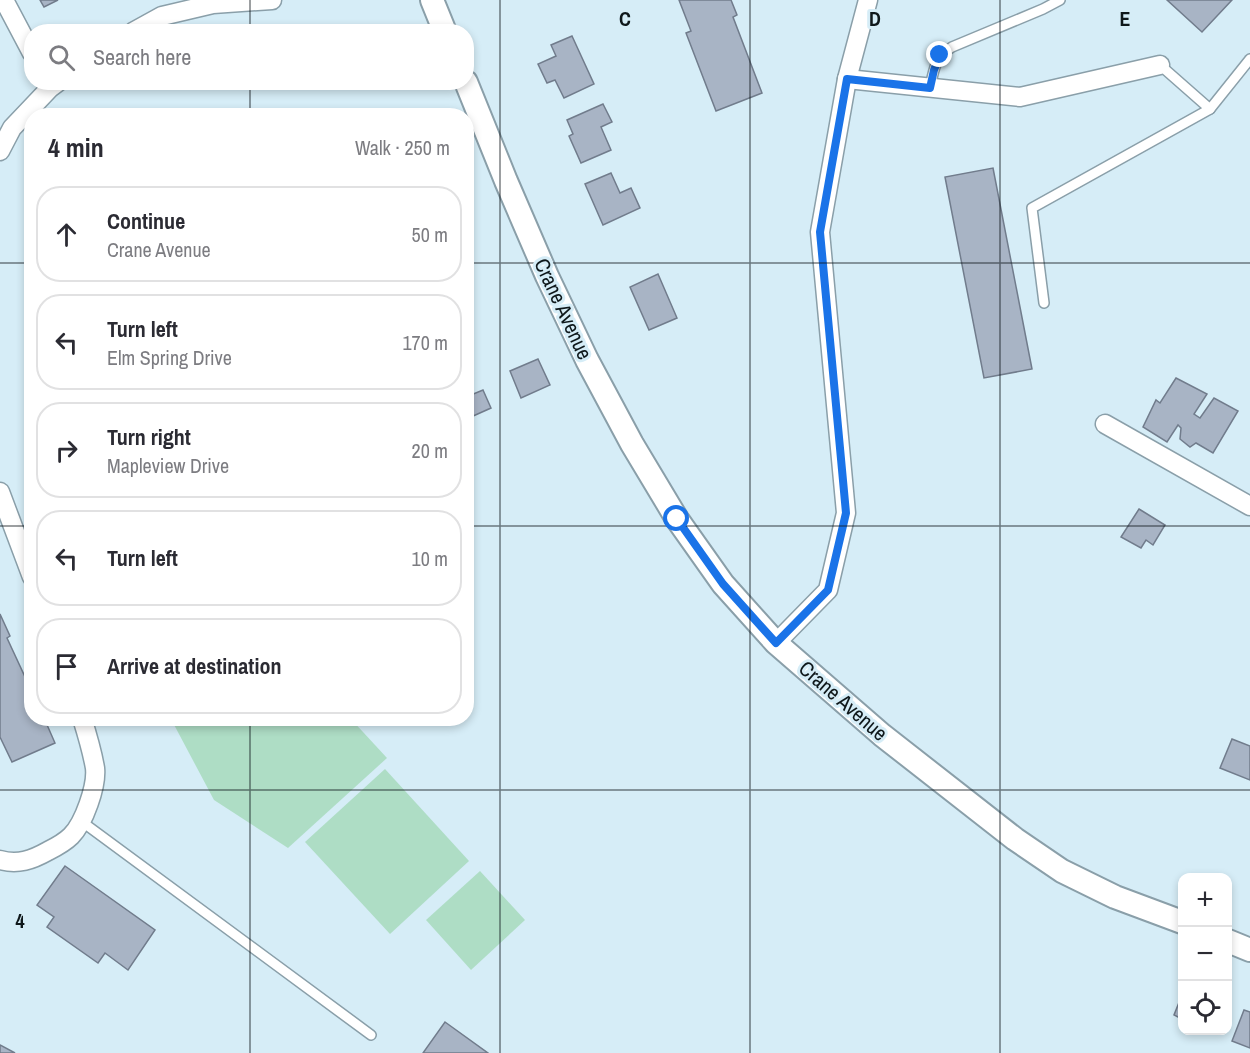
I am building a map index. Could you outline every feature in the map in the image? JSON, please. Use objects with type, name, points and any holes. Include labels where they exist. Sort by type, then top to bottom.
[{"type":"street","points":[[4,0],[24,38]]},
{"type":"street","points":[[148,24],[162,16],[213,4],[272,0]]},
{"type":"street","points":[[432,0],[442,24]]},
{"type":"street","points":[[776,643],[828,590],[846,513],[820,232],[847,79],[868,0]]},
{"type":"street","points":[[847,79],[1020,97],[1160,65]]},
{"type":"street","points":[[36,108],[48,90]]},
{"type":"street","name":"Crane Avenue","points":[[469,90],[547,276],[586,360],[632,444],[677,519],[723,584],[776,643],[882,735],[1015,839],[1062,871],[1115,897],[1178,921]]},
{"type":"street","points":[[0,151],[12,128],[24,119]]},
{"type":"street","points":[[1105,424],[1250,506]]},
{"type":"street","points":[[0,492],[24,556]]},
{"type":"street","points":[[0,860],[16,863],[44,854],[72,835],[81,821],[91,799],[95,770],[84,726]]},
{"type":"street","points":[[1232,942],[1250,950]]},
{"type":"lane","points":[[930,88],[940,55],[952,47],[1060,0]]},
{"type":"lane","points":[[1044,303],[1032,208],[1210,109],[1250,59]]},
{"type":"lane","points":[[1160,65],[1210,109]]},
{"type":"lane","points":[[81,821],[372,1035]]},
{"type":"green space","points":[[175,726],[357,726],[387,758],[288,848],[214,800]]},
{"type":"green space","points":[[385,769],[469,861],[390,934],[305,842]]},
{"type":"green space","points":[[480,871],[525,920],[471,970],[426,920]]},
{"type":"building","points":[[40,0],[58,0],[44,7]]},
{"type":"building","points":[[679,0],[731,0],[737,15],[733,17],[762,93],[716,111],[686,33],[691,31]]},
{"type":"building","points":[[1167,0],[1232,0],[1202,32]]},
{"type":"building","points":[[572,36],[594,84],[564,98],[555,80],[547,83],[538,64],[556,56],[551,45]]},
{"type":"building","points":[[603,104],[612,122],[601,127],[611,150],[581,163],[569,136],[573,134],[567,120]]},
{"type":"building","points":[[993,168],[1032,369],[984,378],[945,177]]},
{"type":"building","points":[[611,173],[620,193],[631,188],[640,208],[603,225],[585,184]]},
{"type":"building","points":[[658,274],[677,318],[649,330],[630,287]]},
{"type":"building","points":[[538,359],[550,385],[521,398],[510,371]]},
{"type":"building","points":[[1176,378],[1207,394],[1194,414],[1200,418],[1214,398],[1238,411],[1213,453],[1196,443],[1190,447],[1180,439],[1181,428],[1178,425],[1167,442],[1143,427],[1156,400],[1160,403]]},
{"type":"building","points":[[483,390],[491,408],[474,416],[474,394]]},
{"type":"building","points":[[1139,509],[1165,525],[1153,545],[1146,540],[1141,548],[1121,537]]},
{"type":"building","points":[[0,614],[10,636],[7,638],[24,675],[24,726],[48,726],[55,743],[12,762],[0,737]]},
{"type":"building","points":[[1232,739],[1250,746],[1250,780],[1220,768]]},
{"type":"building","points":[[65,866],[155,930],[128,970],[105,953],[98,963],[47,927],[54,917],[37,905]]},
{"type":"building","points":[[1178,1005],[1178,1017],[1174,1015]]},
{"type":"building","points":[[1244,1010],[1250,1012],[1250,1048],[1232,1041]]},
{"type":"building","points":[[445,1022],[488,1053],[423,1053]]},
{"type":"building","points":[[0,1045],[15,1053],[0,1053]]},
{"type":"route","points":[[677,519],[723,584],[776,643],[828,590],[846,513],[820,232],[847,79],[930,88],[940,55]]}]
